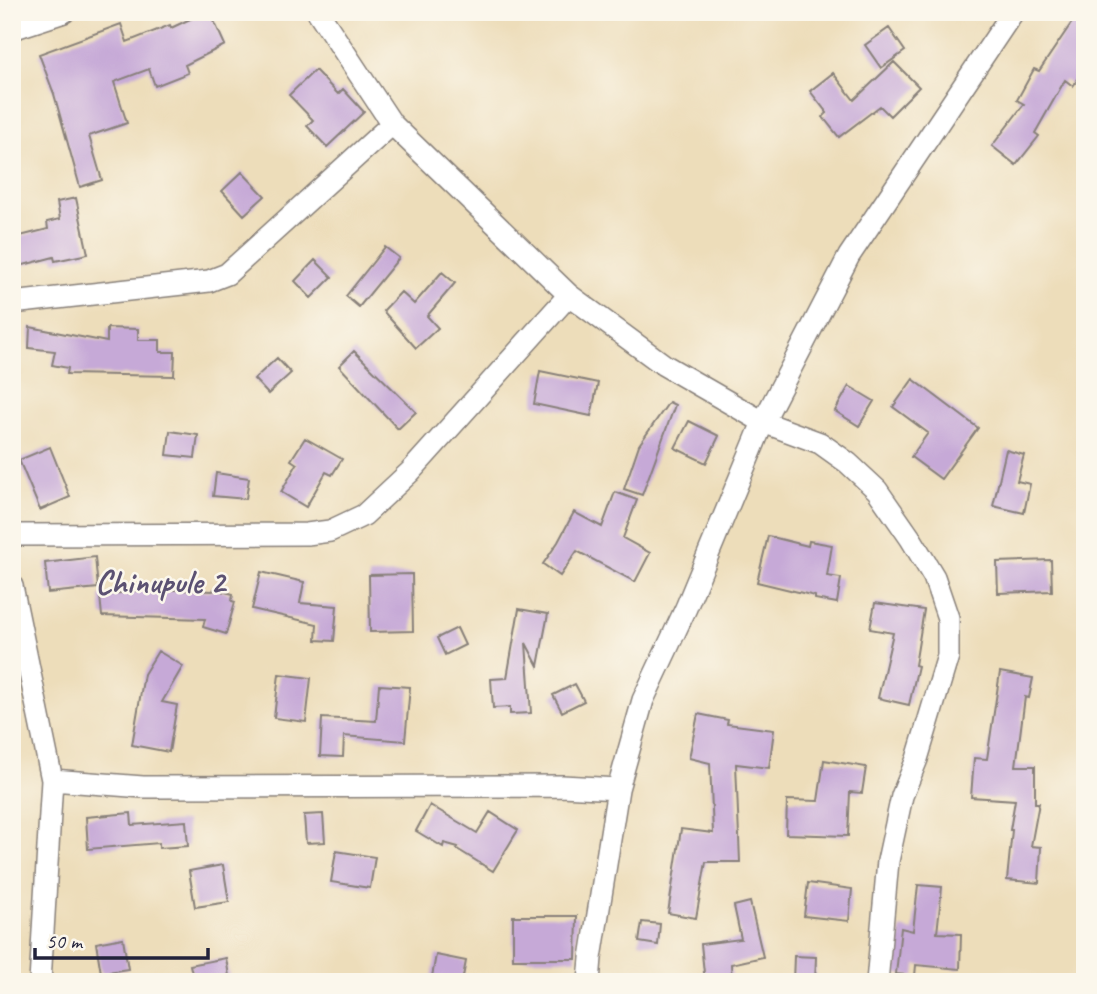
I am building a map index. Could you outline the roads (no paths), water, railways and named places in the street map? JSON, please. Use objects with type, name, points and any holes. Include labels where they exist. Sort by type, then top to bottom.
[{"type":"street","points":[[12,29],[64,12]]},
{"type":"street","points":[[318,12],[392,124],[569,295],[664,365],[763,422],[820,443],[848,463],[877,490],[934,578],[948,618],[948,656],[917,759],[902,796],[888,861],[877,982]]},
{"type":"street","points":[[589,982],[618,789],[643,699],[687,608],[763,422],[849,256],[1013,12]]},
{"type":"street","points":[[12,303],[209,281],[227,274],[392,124]]},
{"type":"street","points":[[12,535],[307,534],[330,531],[364,515],[410,472],[569,295]]},
{"type":"street","points":[[12,586],[52,780],[40,982]]},
{"type":"street","points":[[52,780],[143,787],[562,786],[618,789]]},
{"type":"district","name":"Chinupule 2","points":[[160,581]]}]
